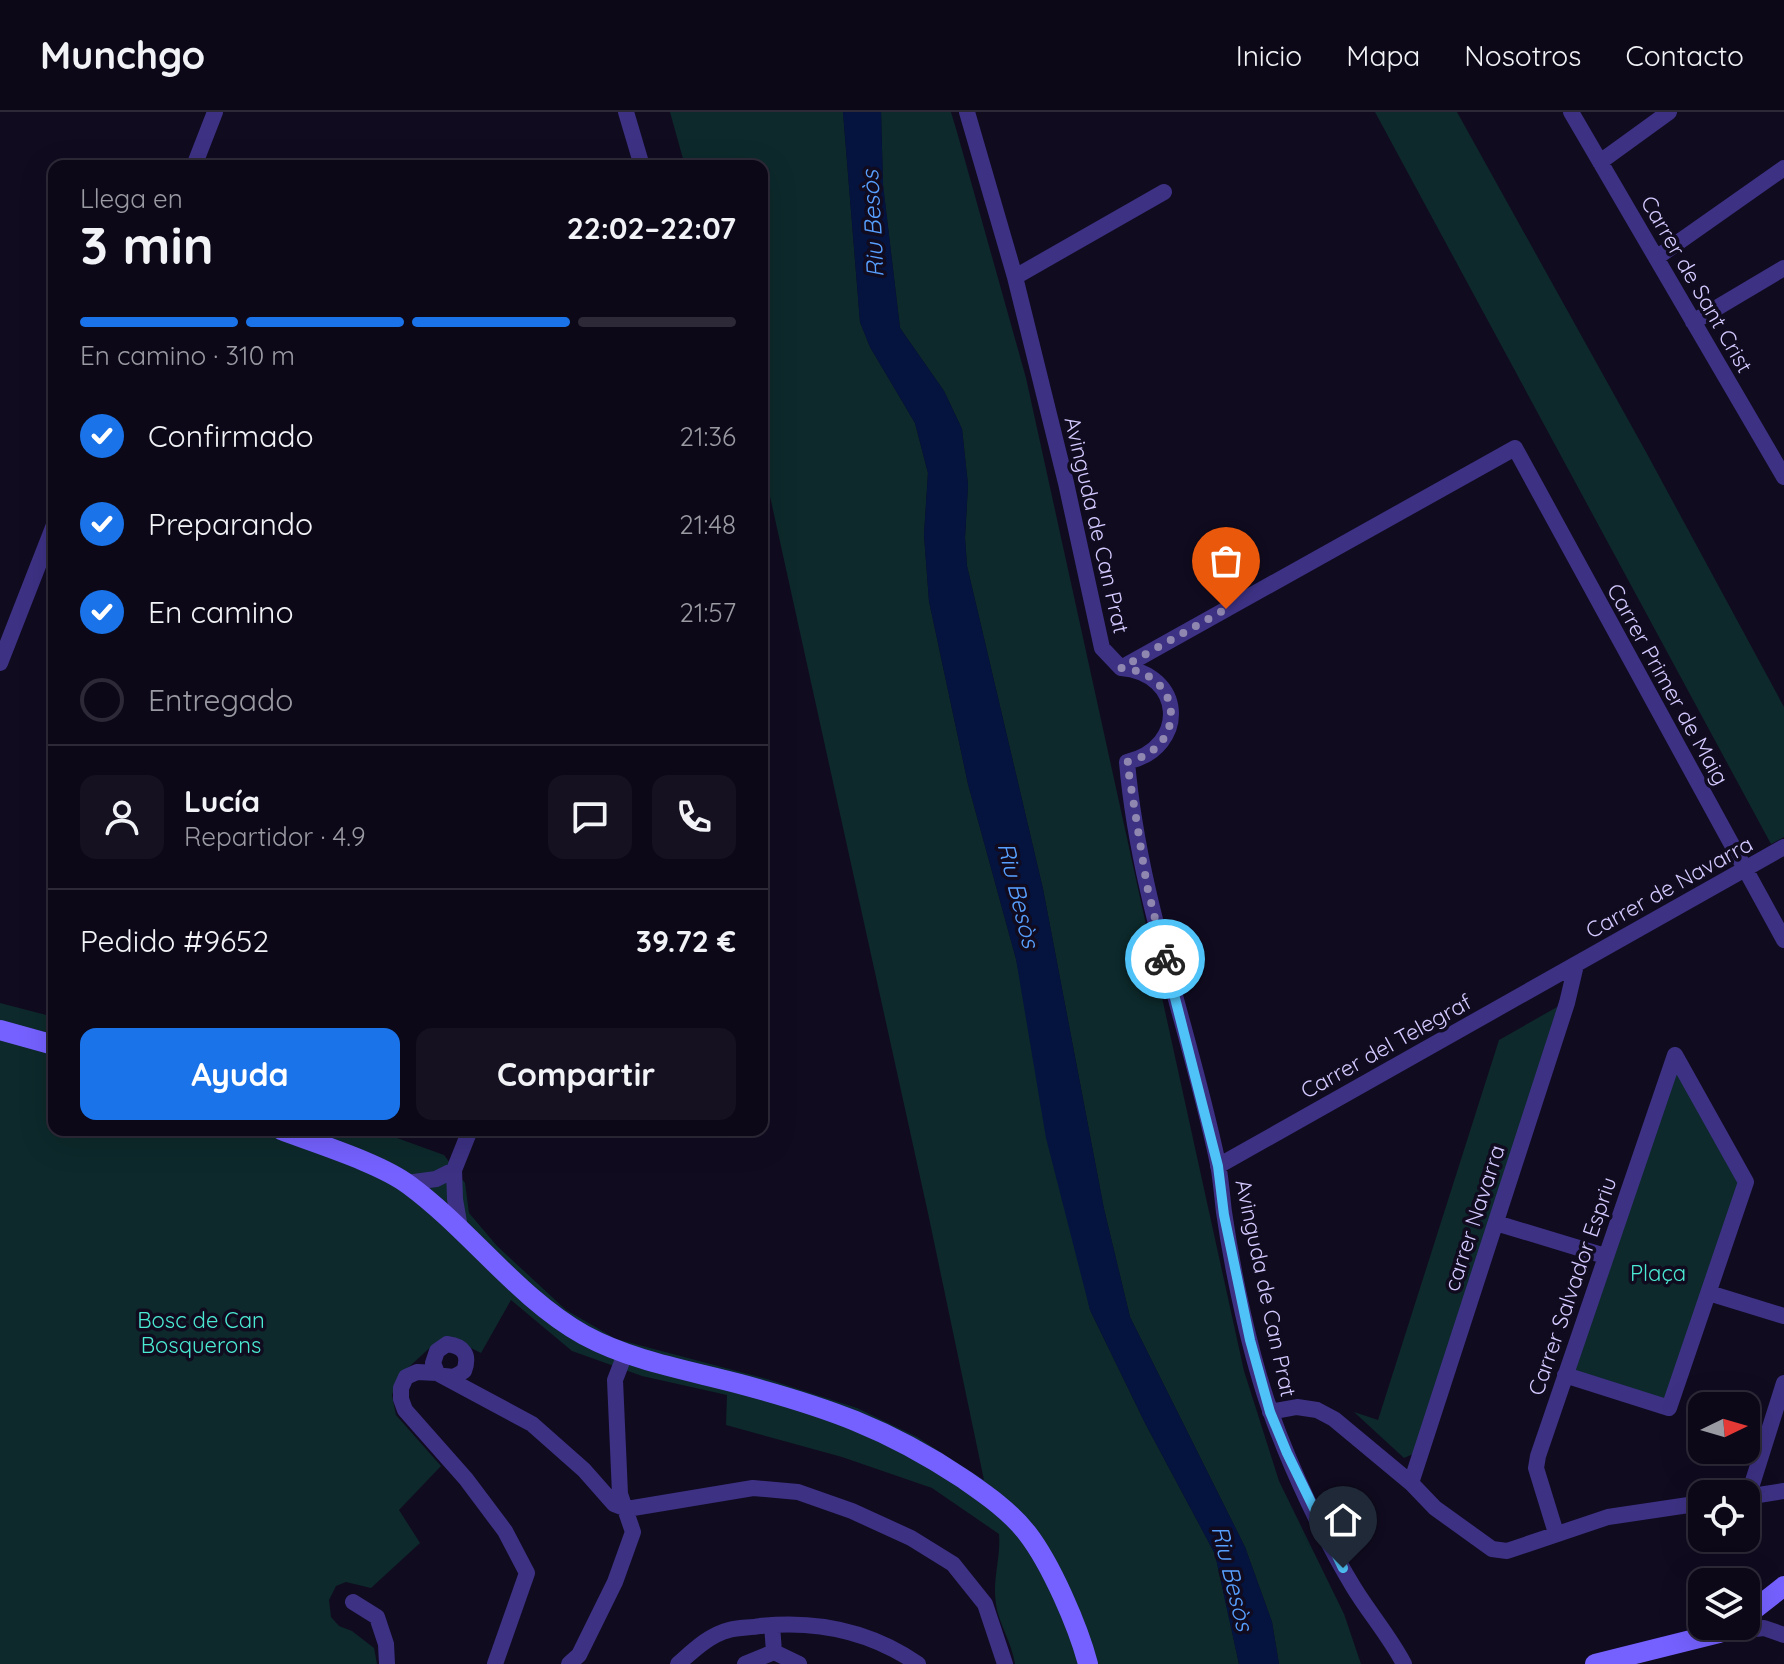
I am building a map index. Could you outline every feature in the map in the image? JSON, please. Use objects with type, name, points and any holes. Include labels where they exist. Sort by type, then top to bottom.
[{"type":"street","points":[[196,160],[215,112]]},
{"type":"street","points":[[626,112],[640,160]]},
{"type":"street","name":"Avinguda de Can Prat","points":[[967,112],[1015,277],[1066,483],[1102,648],[1121,668],[1137,669],[1152,676],[1169,699],[1172,713],[1165,740],[1143,759],[1127,762],[1129,784],[1149,896],[1218,1166],[1224,1215],[1250,1340],[1270,1412],[1347,1576],[1404,1664]]},
{"type":"street","name":"Carrer de Sant Crist","points":[[1571,112],[1784,477]]},
{"type":"street","points":[[1600,162],[1669,112]]},
{"type":"street","points":[[1656,258],[1784,168]]},
{"type":"street","points":[[1015,277],[1164,192]]},
{"type":"street","points":[[1693,322],[1784,268]]},
{"type":"street","name":"Carrer Primer de Maig","points":[[1121,668],[1515,448],[1784,940]]},
{"type":"street","points":[[0,663],[48,540]]},
{"type":"street","name":"Carrer de Navarra","points":[[1576,965],[1784,847]]},
{"type":"street","name":"Carrer del Telegraf","points":[[1218,1166],[1576,965]]},
{"type":"street","name":"carrer Navarra","points":[[1411,1483],[1567,1003],[1576,965]]},
{"type":"street","points":[[0,1030],[48,1043]]},
{"type":"street","name":"Carrer Salvador Espriu","points":[[1556,1533],[1536,1468],[1538,1456],[1675,1055],[1746,1182],[1709,1293]]},
{"type":"street","points":[[295,1136],[407,1183],[549,1312],[582,1333],[625,1354],[844,1415],[908,1445],[980,1491],[1015,1520],[1038,1549],[1088,1664]]},
{"type":"street","points":[[460,1228],[454,1170],[468,1136]]},
{"type":"street","points":[[407,1183],[436,1179],[454,1170]]},
{"type":"street","points":[[1496,1223],[1605,1256]]},
{"type":"street","points":[[1565,1375],[1669,1408],[1709,1293],[1784,1316]]},
{"type":"street","points":[[569,1664],[579,1655],[615,1582],[633,1532],[620,1494],[615,1380],[625,1354]]},
{"type":"street","points":[[495,1664],[527,1573],[505,1531],[466,1479],[405,1410],[401,1388],[406,1377],[417,1372],[440,1374],[532,1424],[584,1470],[614,1504],[627,1509],[753,1488],[798,1492],[852,1511],[911,1538],[953,1564],[985,1604],[1005,1664]]},
{"type":"street","points":[[1753,1480],[1784,1383]]},
{"type":"street","points":[[1270,1412],[1297,1407],[1317,1410],[1334,1419],[1411,1483],[1435,1508],[1492,1549],[1507,1551],[1608,1517],[1688,1505]]},
{"type":"street","points":[[1760,1495],[1784,1491]]},
{"type":"street","points":[[1760,1606],[1784,1586]]},
{"type":"street","points":[[353,1602],[377,1617],[386,1644],[387,1664]]},
{"type":"street","points":[[1760,1621],[1764,1628]]},
{"type":"street","points":[[772,1625],[774,1652]]},
{"type":"street","points":[[678,1664],[702,1643],[728,1630],[772,1625],[815,1625],[858,1633],[899,1651],[918,1664]]},
{"type":"street","points":[[1760,1628],[1784,1635]]},
{"type":"street","points":[[1595,1664],[1688,1640]]},
{"type":"street","points":[[745,1664],[774,1652],[799,1664]]},
{"type":"green space","name":"Bosc de Can Bosquerons","points":[[670,112],[843,112],[860,322],[870,347],[915,423],[928,473],[924,535],[929,601],[968,784],[1016,959],[1090,1310],[1145,1423],[1215,1554],[1239,1664],[1015,1664],[996,1604],[999,1534],[932,1488],[842,1457],[726,1425],[727,1395],[642,1376],[572,1351],[511,1300],[481,1353],[453,1339],[435,1343],[398,1377],[392,1395],[396,1415],[441,1466],[399,1510],[420,1543],[371,1588],[346,1582],[336,1586],[329,1600],[331,1617],[339,1626],[352,1631],[374,1648],[377,1664],[0,1664],[0,1003],[48,1015],[48,1136],[392,1136],[444,1155],[465,1183],[469,1213],[497,1246],[566,1310],[616,1339],[767,1379],[857,1408],[917,1437],[984,1480],[768,487],[768,160],[683,160]]},
{"type":"green space","points":[[881,112],[951,112],[1026,378],[1244,1371],[1279,1481],[1344,1614],[1361,1664],[1279,1664],[1272,1622],[1245,1547],[1130,1317],[1104,1209],[1043,889],[967,566],[968,485],[962,429],[944,391],[900,328],[883,185]]},
{"type":"green space","points":[[1375,112],[1457,112],[1784,707],[1784,837],[1771,844]]},
{"type":"green space","points":[[1557,1007],[1558,1012],[1413,1454],[1404,1458],[1354,1412],[1378,1420],[1499,1040]]},
{"type":"green space","name":"Plaça","points":[[1677,1071],[1740,1182],[1665,1401],[1574,1371]]},
{"type":"water","name":"Riu Besòs","points":[[843,112],[881,112],[883,185],[900,328],[944,391],[962,429],[968,485],[967,566],[1043,889],[1104,1209],[1130,1317],[1245,1547],[1272,1622],[1279,1664],[1239,1664],[1215,1554],[1145,1423],[1090,1310],[1046,1138],[1016,959],[968,784],[929,601],[924,535],[928,473],[915,423],[870,347],[860,322]]},
{"type":"way so far","points":[[1165,959],[1147,886],[1127,762],[1143,759],[1155,751],[1165,740],[1172,713],[1162,686],[1152,676],[1137,669],[1121,668],[1226,609]]},
{"type":"route","points":[[1165,959],[1218,1166],[1224,1215],[1250,1340],[1270,1412],[1343,1568]]}]
